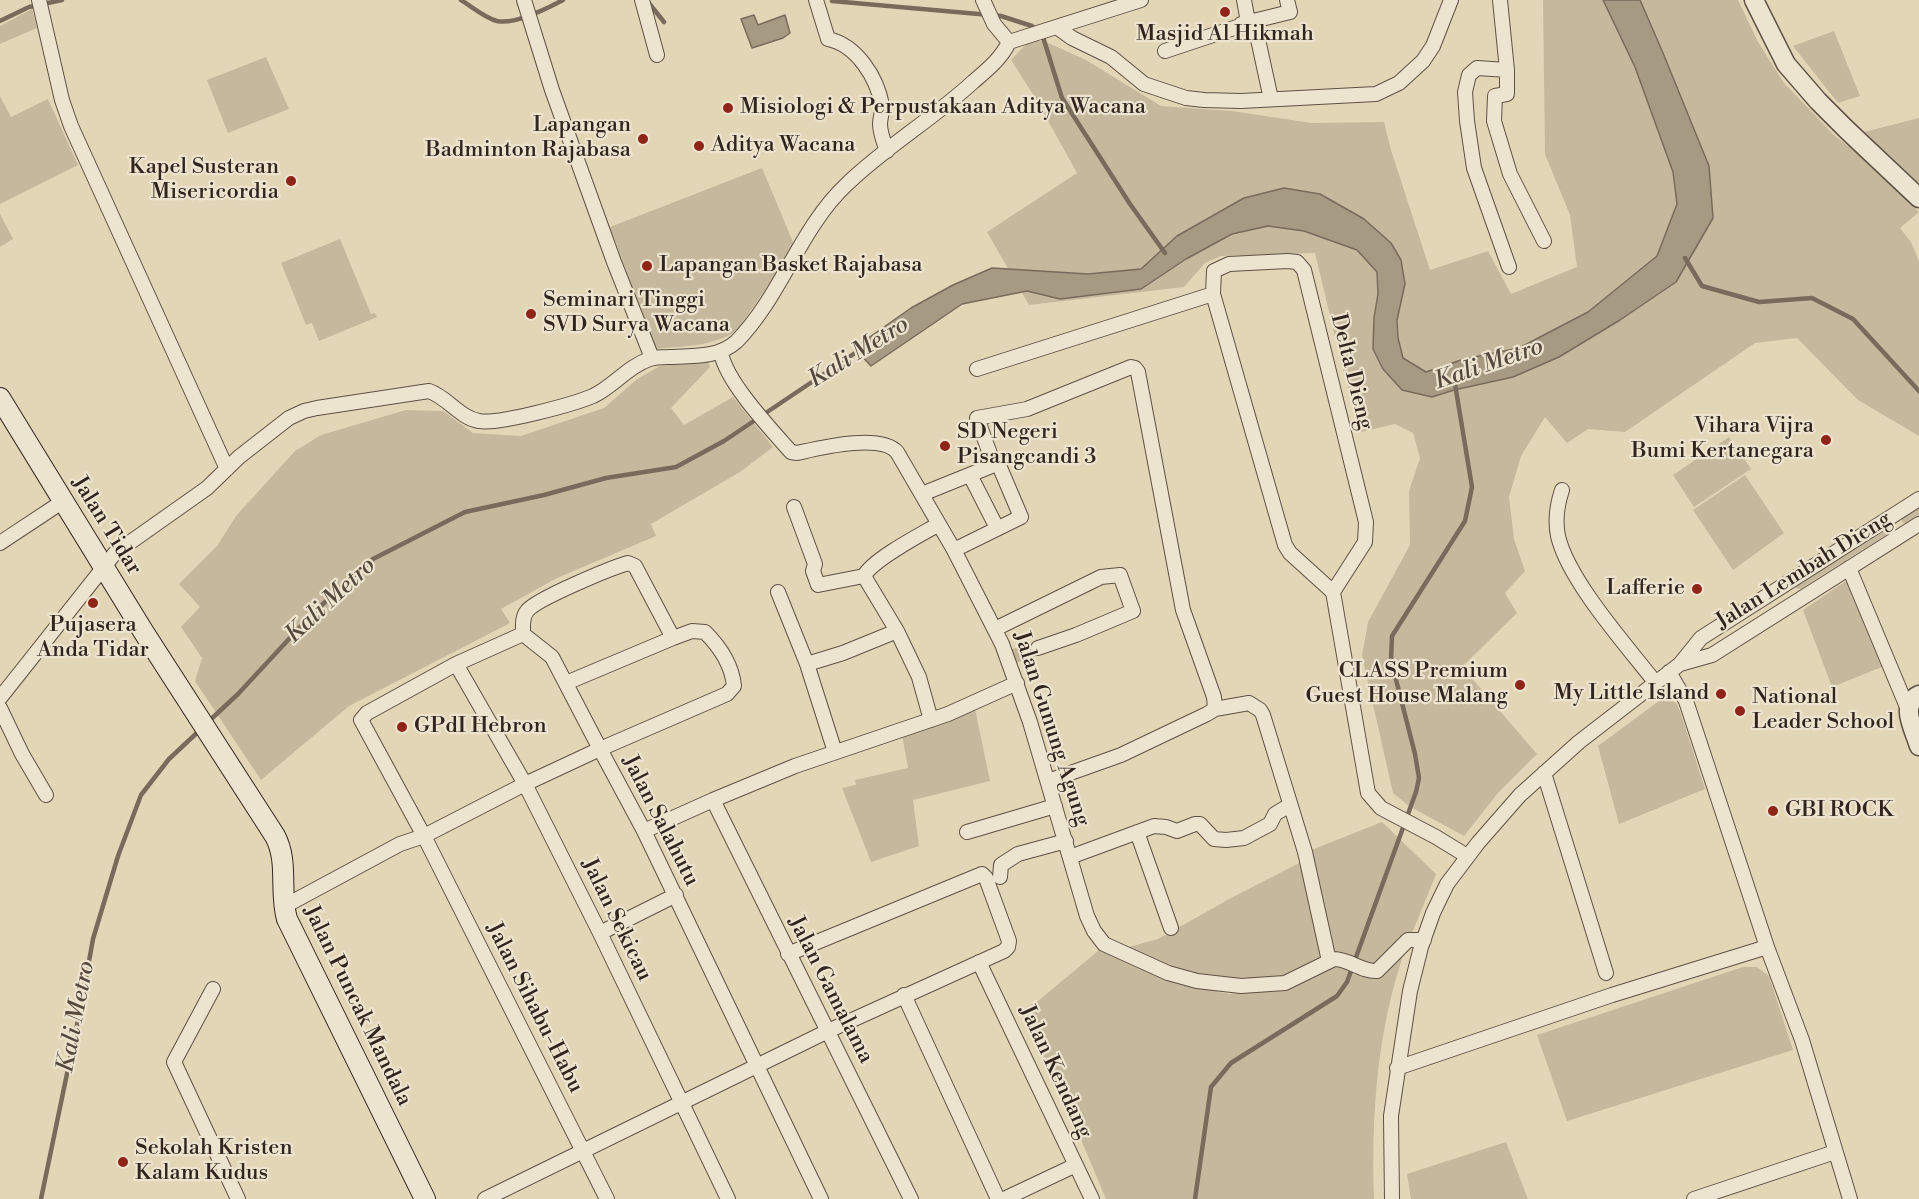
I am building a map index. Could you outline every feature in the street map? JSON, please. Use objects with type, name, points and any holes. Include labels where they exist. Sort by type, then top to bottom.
[{"type":"main road","name":"Jalan Tidar","points":[[0,398],[62,502],[270,828]]},
{"type":"main road","name":"Jalan Puncak Mandala","points":[[270,828],[280,845],[282,855],[283,907],[286,919],[425,1199]]},
{"type":"street","points":[[816,0],[828,39],[837,41],[861,59],[874,82],[882,107],[879,125],[886,151]]},
{"type":"street","points":[[0,698],[115,553],[207,488],[240,457],[289,418],[304,411],[429,391],[439,394],[470,419],[481,422],[526,416],[594,395],[637,365],[652,358],[721,352],[734,343],[755,320],[818,220],[838,193],[886,151],[954,99],[1000,58],[1009,42],[1141,0]]},
{"type":"street","points":[[1244,0],[1271,99]]},
{"type":"street","points":[[1165,51],[1251,21],[1290,12],[1287,0]]},
{"type":"street","points":[[1052,29],[1112,57],[1144,84],[1168,94],[1204,100],[1376,94],[1399,84],[1414,71],[1433,46],[1451,0]]},
{"type":"street","points":[[1500,0],[1507,94],[1495,96],[1494,121],[1510,174],[1544,241]]},
{"type":"street","points":[[1754,0],[1786,64],[1818,101],[1919,198]]},
{"type":"street","points":[[642,1],[657,55]]},
{"type":"street","points":[[984,1],[992,21],[1009,42]]},
{"type":"street","points":[[526,4],[552,90],[614,262],[652,358]]},
{"type":"street","points":[[40,5],[62,100],[71,126],[227,469]]},
{"type":"street","points":[[1507,70],[1477,68],[1469,75],[1465,92],[1474,168],[1509,267]]},
{"type":"street","name":"Delta Dieng","points":[[1292,261],[1297,262],[1304,270],[1367,528],[1365,542],[1333,592],[1284,545],[1214,294],[1214,272],[1225,265],[1292,261]]},
{"type":"street","points":[[977,369],[1214,294]]},
{"type":"street","name":"Jalan Gunung Agung","points":[[721,352],[724,365],[740,390],[791,452],[797,453],[849,443],[889,446],[897,452],[954,550],[1009,658],[1094,931],[1104,944],[1168,973],[1218,984],[1258,986],[1285,983],[1335,960]]},
{"type":"street","points":[[994,465],[977,418],[1027,409],[1131,367],[1135,368],[1138,372],[1183,610],[1216,703],[1215,709]]},
{"type":"street","points":[[922,494],[999,463],[1021,517],[954,550]]},
{"type":"street","points":[[970,475],[997,528]]},
{"type":"street","points":[[1562,490],[1557,504],[1558,534],[1568,562],[1599,611],[1655,682]]},
{"type":"street","points":[[1392,1199],[1390,1116],[1410,991],[1433,913],[1448,884],[1467,856],[1498,818],[1544,773],[1587,735],[1674,668],[1701,638],[1919,500]]},
{"type":"street","points":[[0,543],[62,502]]},
{"type":"street","points":[[795,507],[815,564],[813,572],[818,585],[865,574],[904,545],[939,524]]},
{"type":"street","points":[[1889,519],[1900,536]]},
{"type":"street","name":"Jalan Lembah Dieng","points":[[1674,668],[1712,655],[1919,524]]},
{"type":"street","points":[[523,633],[525,614],[534,605],[592,577],[628,563],[635,566],[673,638]]},
{"type":"street","points":[[1849,568],[1913,701],[1919,746]]},
{"type":"street","points":[[865,574],[897,631],[919,677],[931,720]]},
{"type":"street","points":[[995,629],[1101,577],[1120,576],[1133,610],[1076,635],[1038,648]]},
{"type":"street","points":[[1782,587],[1791,603]]},
{"type":"street","points":[[778,592],[807,664],[835,752]]},
{"type":"street","points":[[1333,592],[1366,785],[1371,798],[1381,808],[1467,856]]},
{"type":"street","points":[[523,633],[552,657],[600,749],[731,691],[734,686],[731,669],[715,643],[705,632],[692,631],[566,683]]},
{"type":"street","points":[[807,664],[843,653],[897,631]]},
{"type":"street","points":[[456,664],[523,633]]},
{"type":"street","points":[[1701,638],[1712,655]]},
{"type":"street","name":"Jalan Sekicau","points":[[456,664],[525,784],[600,933],[728,1199]]},
{"type":"street","name":"Jalan Sihabu-Habu","points":[[456,664],[367,713],[361,720],[424,836],[607,1199]]},
{"type":"street","points":[[1674,668],[1767,947],[1802,1040],[1850,1199]]},
{"type":"street","points":[[644,831],[713,800],[835,752],[948,714],[1017,683]]},
{"type":"street","points":[[1048,781],[1121,755],[1215,709],[1249,703],[1260,710],[1305,852],[1335,960],[1370,972],[1377,971],[1408,940],[1424,940]]},
{"type":"street","points":[[0,708],[22,754],[46,795]]},
{"type":"street","name":"Jalan Salahutu","points":[[283,907],[400,844],[424,836],[525,784],[600,749],[644,831],[821,1199]]},
{"type":"street","points":[[1544,773],[1606,973]]},
{"type":"street","name":"Jalan Gamalama","points":[[713,800],[911,1199]]},
{"type":"street","points":[[1071,857],[1154,826],[1177,831],[1200,824],[1214,838],[1226,840],[1244,838],[1270,824],[1275,814],[1290,805]]},
{"type":"street","points":[[967,832],[1055,806]]},
{"type":"street","points":[[1137,832],[1171,928]]},
{"type":"street","points":[[1000,877],[1001,865],[1010,858],[1066,841]]},
{"type":"street","points":[[486,1199],[828,1031],[1004,951],[1008,947],[1009,940],[986,878],[982,874],[788,954]]},
{"type":"street","points":[[600,933],[675,896]]},
{"type":"street","points":[[1397,1068],[1612,995],[1767,947]]},
{"type":"street","name":"Jalan Kendang","points":[[979,962],[1092,1199]]},
{"type":"street","points":[[213,989],[174,1062],[238,1199]]},
{"type":"street","points":[[904,995],[998,1199]]},
{"type":"street","points":[[1694,1199],[1835,1152]]},
{"type":"street","points":[[1004,1199],[1076,1165]]},
{"type":"shaded area","points":[[1543,0],[1738,0],[1758,42],[1784,83],[1835,136],[1871,164],[1919,212],[1900,228],[1911,242],[1919,261],[1919,436],[1858,400],[1797,338],[1755,343],[1625,432],[1588,429],[1567,443],[1545,417],[1521,456],[1509,497],[1514,539],[1525,571],[1505,593],[1517,613],[1462,667],[1537,754],[1498,793],[1464,836],[1409,806],[1393,793],[1362,656],[1368,622],[1410,545],[1409,491],[1420,458],[1413,433],[1395,424],[1361,432],[1342,366],[1315,253],[1221,256],[1205,263],[1184,287],[1029,305],[987,232],[1077,173],[1036,99],[1011,60],[1030,40],[1046,42],[1086,60],[1161,106],[1232,111],[1311,123],[1384,122],[1430,270],[1488,251],[1511,294],[1577,267],[1570,215],[1545,154]]},
{"type":"shaded area","points":[[32,9],[37,28],[0,44],[0,26]]},
{"type":"shaded area","points":[[1834,31],[1860,96],[1838,103],[1793,46]]},
{"type":"shaded area","points":[[266,57],[289,109],[228,133],[207,80]]},
{"type":"shaded area","points":[[0,96],[11,117],[48,99],[78,165],[0,204]]},
{"type":"shaded area","points":[[1919,118],[1919,185],[1864,132]]},
{"type":"shaded area","points":[[762,168],[795,247],[738,329],[709,342],[655,349],[610,227]]},
{"type":"shaded area","points":[[0,214],[13,239],[0,247]]},
{"type":"shaded area","points":[[340,239],[371,314],[375,313],[377,317],[319,341],[312,323],[306,325],[281,263]]},
{"type":"shaded area","points":[[708,361],[710,367],[671,408],[684,425],[733,397],[773,447],[740,472],[651,524],[656,536],[557,578],[501,609],[510,623],[349,706],[261,780],[195,681],[202,658],[181,627],[200,607],[179,584],[217,546],[236,516],[295,451],[321,435],[406,410],[443,411],[473,433],[521,436],[604,408],[637,379],[660,366]]},
{"type":"shaded area","points":[[1729,437],[1751,469],[1694,507],[1673,475]]},
{"type":"shaded area","points":[[1745,475],[1784,533],[1733,570],[1693,510]]},
{"type":"shaded area","points":[[1919,506],[1919,517],[1907,524],[1902,522],[1902,516]]},
{"type":"shaded area","points":[[1885,529],[1886,535],[1800,589],[1796,588],[1795,586]]},
{"type":"shaded area","points":[[1846,581],[1882,667],[1832,687],[1803,610]]},
{"type":"shaded area","points":[[1668,699],[1676,703],[1680,711],[1705,789],[1619,824],[1598,746],[1659,701]]},
{"type":"shaded area","points":[[975,709],[990,781],[913,800],[919,846],[871,862],[842,788],[856,785],[855,780],[908,768],[902,735]]},
{"type":"shaded area","points":[[1382,822],[1436,874],[1405,950],[1382,1042],[1375,1105],[1374,1199],[1106,1199],[1069,1111],[1020,1011],[1038,1001],[1104,946],[1129,964],[1163,979],[1229,994],[1273,990],[1308,981],[1309,968],[1281,980],[1235,980],[1194,976],[1125,948],[1158,939],[1311,857],[1309,851]]},
{"type":"shaded area","points":[[1743,967],[1757,967],[1769,976],[1793,1050],[1567,1121],[1537,1035]]},
{"type":"shaded area","points":[[1506,1142],[1528,1199],[1411,1199],[1407,1174]]},
{"type":"water","points":[[1603,0],[1640,0],[1709,166],[1713,218],[1676,282],[1559,357],[1513,377],[1432,397],[1402,390],[1383,369],[1373,349],[1374,318],[1378,294],[1377,272],[1357,250],[1304,231],[1268,226],[1232,234],[1186,259],[1141,289],[1060,299],[1027,291],[962,304],[871,366],[854,348],[911,308],[953,285],[992,268],[1088,274],[1141,269],[1177,236],[1244,198],[1284,188],[1320,194],[1364,219],[1391,243],[1401,260],[1405,284],[1397,320],[1398,338],[1403,358],[1426,372],[1464,359],[1519,348],[1588,312],[1657,256],[1677,204],[1673,172],[1635,67]]},
{"type":"water","points":[[754,15],[758,25],[785,15],[790,33],[783,38],[752,48],[741,19]]},
{"type":"waterway","points":[[0,21],[29,7],[62,0]]},
{"type":"waterway","points":[[461,0],[488,17],[504,22],[531,15],[563,0]]},
{"type":"waterway","points":[[832,1],[1001,16],[1032,26],[1043,37],[1062,98],[1130,204],[1165,253]]},
{"type":"waterway","points":[[648,2],[664,22]]},
{"type":"waterway","points":[[1685,258],[1702,286],[1759,302],[1812,298],[1853,319],[1919,391]]},
{"type":"waterway","name":"Kali Metro","points":[[208,722],[238,694],[314,612],[373,559],[465,512],[544,495],[606,478],[676,467],[724,441],[861,349]]},
{"type":"waterway","points":[[1195,1199],[1211,1087],[1231,1063],[1337,996],[1347,982],[1416,792],[1419,778],[1391,660],[1392,636],[1465,521],[1472,487],[1455,384]]},
{"type":"waterway","name":"Kali Metro","points":[[41,1199],[93,939],[118,856],[141,795],[169,759],[200,730]]},
{"type":"tunnel","points":[[1011,657],[1038,648]]},
{"type":"place","name":"Masjid Al Hikmah","points":[[1225,12]]},
{"type":"place","name":"Misiologi & Perpustakaan Aditya Wacana","points":[[728,108]]},
{"type":"place","name":"Lapangan Badminton Rajabasa","points":[[643,139]]},
{"type":"place","name":"Aditya Wacana","points":[[699,146]]},
{"type":"place","name":"Kapel Susteran Misericordia","points":[[291,181]]},
{"type":"place","name":"Lapangan Basket Rajabasa","points":[[647,266]]},
{"type":"place","name":"Seminari Tinggi SVD Surya Wacana","points":[[531,314]]},
{"type":"place","name":"Vihara Vijra Bumi Kertanegara","points":[[1826,440]]},
{"type":"place","name":"SD Negeri Pisangcandi 3","points":[[945,446]]},
{"type":"place","name":"Lafferie","points":[[1697,589]]},
{"type":"place","name":"Pujasera Anda Tidar","points":[[93,603]]},
{"type":"place","name":"CLASS Premium Guest House Malang","points":[[1520,685]]},
{"type":"place","name":"My Little Island","points":[[1721,694]]},
{"type":"place","name":"National Leader School","points":[[1740,711]]},
{"type":"place","name":"GPdI Hebron","points":[[402,727]]},
{"type":"place","name":"GBI ROCK","points":[[1773,811]]},
{"type":"place","name":"Sekolah Kristen Kalam Kudus","points":[[123,1162]]}]
